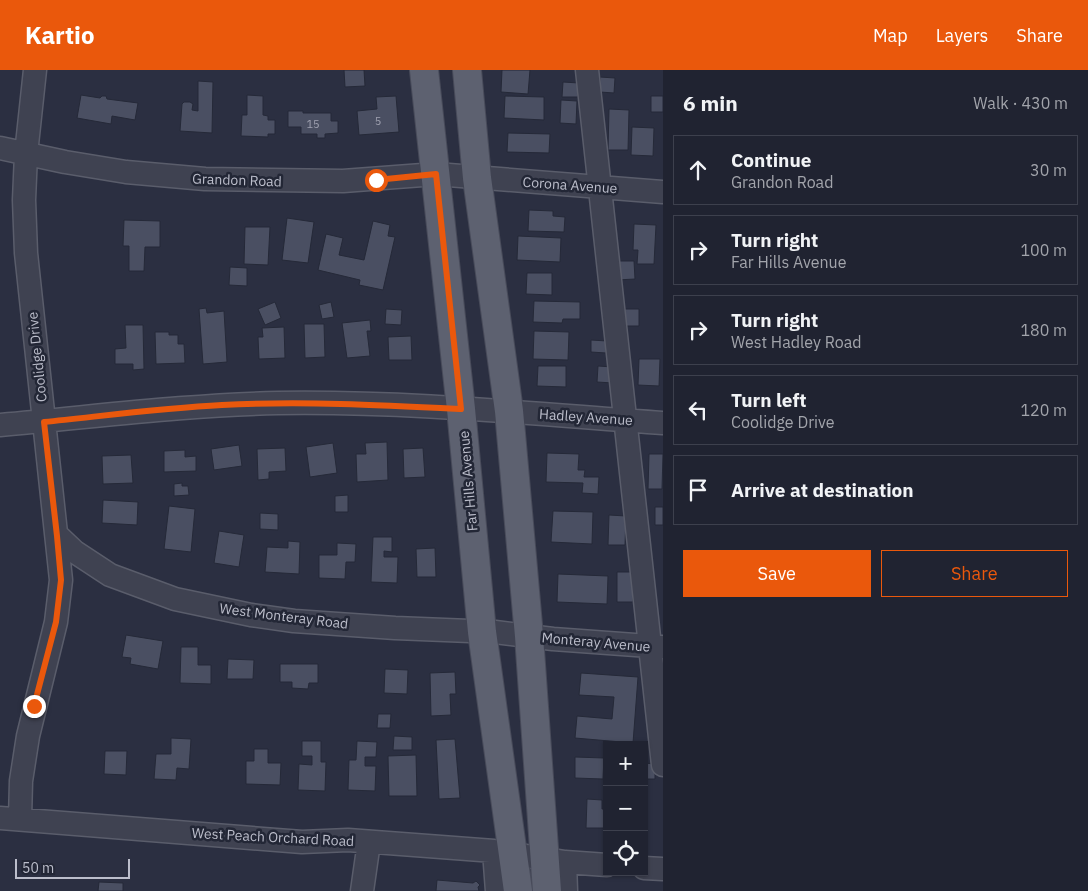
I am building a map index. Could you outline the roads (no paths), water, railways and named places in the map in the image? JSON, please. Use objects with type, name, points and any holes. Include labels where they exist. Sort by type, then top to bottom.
[{"type":"main road","name":"Far Hills Avenue","points":[[424,70],[461,409],[504,853],[518,891]]},
{"type":"main road","points":[[467,70],[477,178],[509,411],[529,636],[555,860],[547,891]]},
{"type":"street","name":"Coolidge Drive","points":[[10,819],[21,782],[28,736],[56,622],[60,586],[57,536],[26,253],[24,200],[26,154],[35,70]]},
{"type":"street","points":[[587,70],[626,420],[656,647],[663,758]]},
{"type":"street","name":"Grandon Road","points":[[0,148],[126,172],[205,180],[343,181],[436,174],[477,178]]},
{"type":"street","name":"Corona Avenue","points":[[477,178],[663,192]]},
{"type":"street","name":"Hadley Avenue","points":[[0,425],[159,410],[268,404],[351,403],[509,411],[663,423]]},
{"type":"street","name":"West Monteray Road","points":[[57,536],[75,552],[110,575],[175,599],[251,615],[294,620],[529,636]]},
{"type":"street","points":[[60,586],[76,577],[89,574],[110,575]]},
{"type":"street","name":"Monteray Avenue","points":[[529,636],[656,647]]},
{"type":"street","name":"West Peach Orchard Road","points":[[10,819],[302,842],[348,840],[504,853],[603,865]]},
{"type":"street","points":[[362,891],[369,842]]},
{"type":"street","points":[[497,891],[504,853]]},
{"type":"street","points":[[555,860],[566,891]]},
{"type":"street","points":[[648,868],[663,869]]}]
